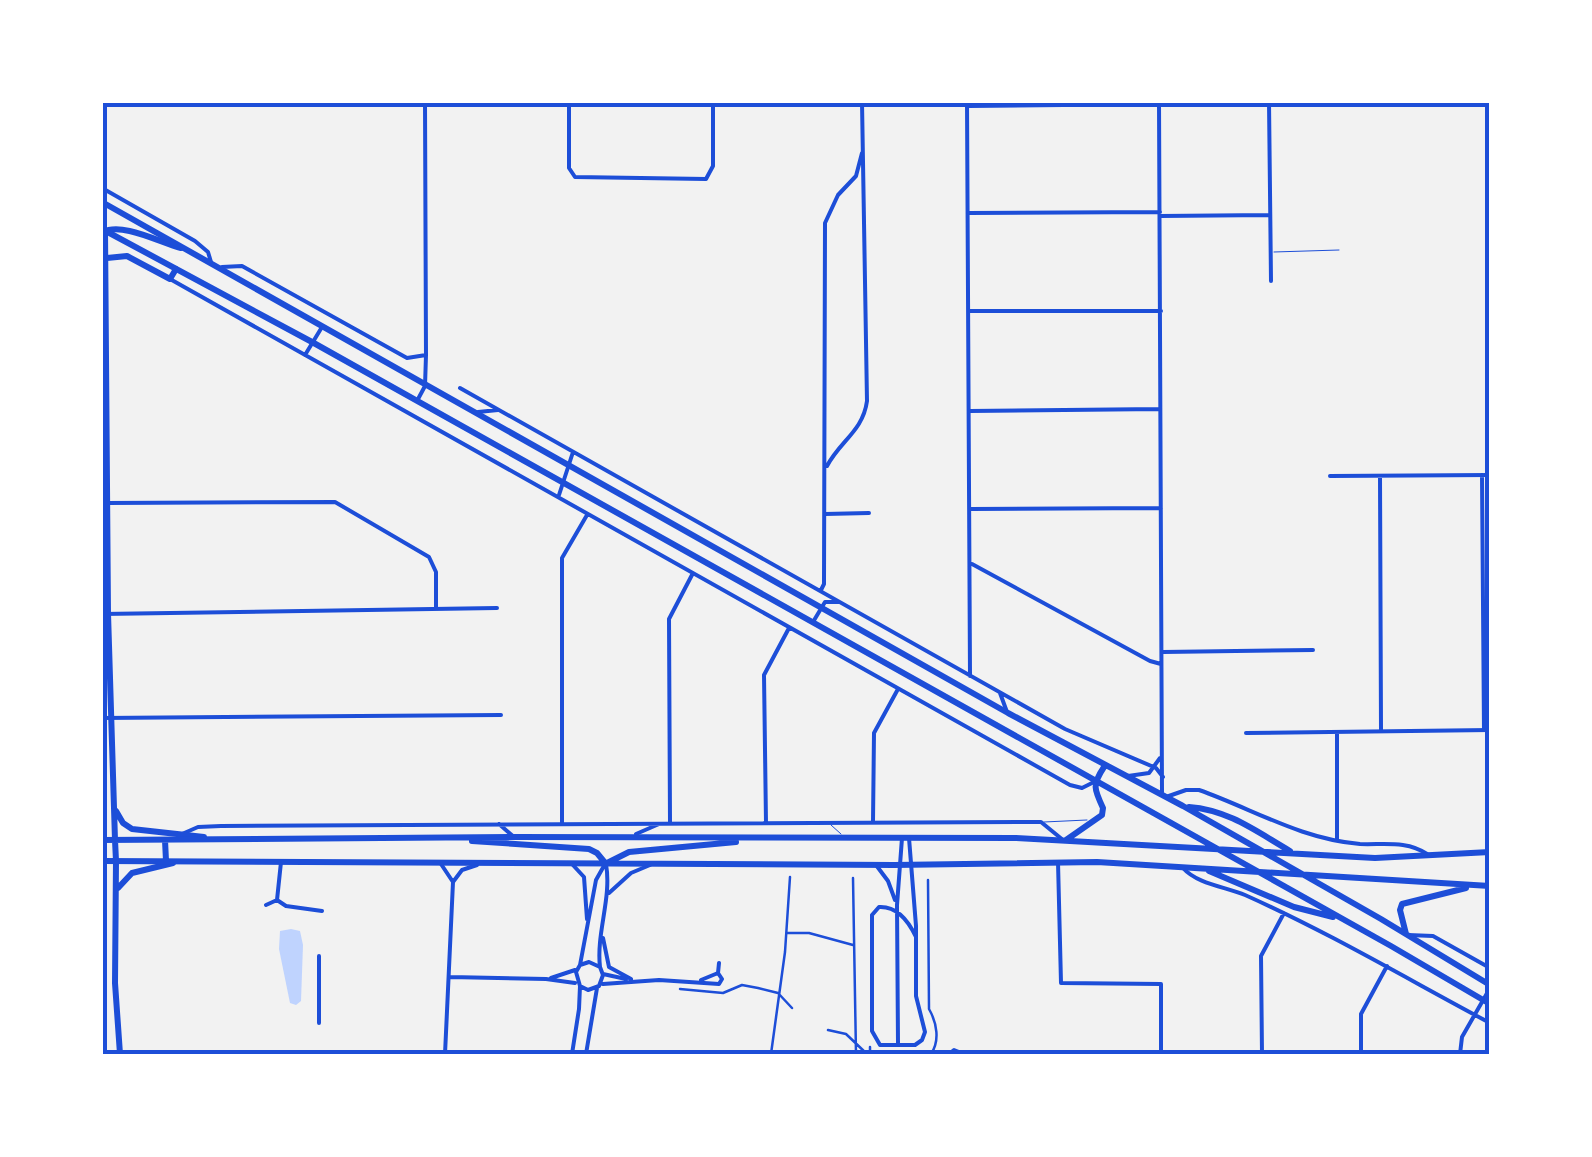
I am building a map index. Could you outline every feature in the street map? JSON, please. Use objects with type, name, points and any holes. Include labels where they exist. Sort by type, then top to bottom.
[{"type":"main road","points":[[102,202],[1008,714],[1182,806],[1490,987]]},
{"type":"main road","points":[[103,228],[124,228],[181,248]]},
{"type":"main road","points":[[103,228],[106,718],[114,805],[120,1054]]},
{"type":"main road","points":[[103,228],[1486,1002]]},
{"type":"main road","points":[[106,258],[128,256],[170,278],[176,269]]},
{"type":"main road","points":[[1064,840],[1096,820],[1103,810],[1094,793],[1094,782],[1104,766]]},
{"type":"main road","points":[[114,805],[126,826],[164,836]]},
{"type":"main road","points":[[1182,806],[1224,814],[1266,834],[1295,854]]},
{"type":"main road","points":[[164,836],[166,863]]},
{"type":"main road","points":[[102,840],[164,836],[226,840],[514,836],[905,838],[1064,840],[1375,858],[1490,852]]},
{"type":"main road","points":[[431,839],[581,848],[597,853],[606,864]]},
{"type":"main road","points":[[606,864],[629,852],[761,839]]},
{"type":"main road","points":[[102,861],[876,865],[1058,862],[1490,886]]},
{"type":"main road","points":[[116,896],[129,874],[166,863]]},
{"type":"main road","points":[[1199,868],[1294,907],[1344,920]]},
{"type":"main road","points":[[1407,935],[1402,904],[1476,886]]},
{"type":"street","points":[[417,402],[425,386],[426,355],[425,102]]},
{"type":"street","points":[[569,102],[570,168],[575,177],[706,178],[713,166],[713,102]]},
{"type":"street","points":[[825,470],[835,451],[859,429],[867,401],[862,102]]},
{"type":"street","points":[[1270,102],[1271,281]]},
{"type":"street","points":[[970,676],[967,104],[1159,103],[1163,796],[1198,790],[1282,826],[1337,841],[1410,845],[1432,857]]},
{"type":"street","points":[[820,590],[824,584],[825,514],[825,222],[838,195],[856,176],[862,153]]},
{"type":"street","points":[[102,188],[196,241],[208,252],[215,267],[238,264],[406,358],[426,355]]},
{"type":"street","points":[[968,213],[1270,215]]},
{"type":"street","points":[[170,278],[1072,786],[1084,787],[1094,782]]},
{"type":"street","points":[[266,279],[276,301]]},
{"type":"street","points":[[968,311],[1160,311]]},
{"type":"street","points":[[334,320],[340,338]]},
{"type":"street","points":[[304,355],[322,327]]},
{"type":"street","points":[[460,388],[1000,693],[1079,736],[1155,768],[1163,778]]},
{"type":"street","points":[[968,411],[1160,409]]},
{"type":"street","points":[[474,412],[498,410]]},
{"type":"street","points":[[559,496],[574,452]]},
{"type":"street","points":[[1246,734],[1487,730],[1482,475]]},
{"type":"street","points":[[1330,476],[1490,475]]},
{"type":"street","points":[[1380,476],[1381,731]]},
{"type":"street","points":[[107,503],[334,502],[429,557],[436,572],[436,608]]},
{"type":"street","points":[[969,509],[1161,508]]},
{"type":"street","points":[[562,824],[562,558],[588,513]]},
{"type":"street","points":[[825,514],[869,513]]},
{"type":"street","points":[[970,564],[1161,664]]},
{"type":"street","points":[[758,572],[780,568]]},
{"type":"street","points":[[670,822],[669,619],[693,573]]},
{"type":"street","points":[[813,622],[826,602],[843,603]]},
{"type":"street","points":[[105,613],[497,608]]},
{"type":"street","points":[[766,822],[764,676],[790,628]]},
{"type":"street","points":[[1161,652],[1313,647],[1313,658]]},
{"type":"street","points":[[873,822],[874,732],[898,689]]},
{"type":"street","points":[[1000,693],[1008,714]]},
{"type":"street","points":[[106,718],[501,715]]},
{"type":"street","points":[[1337,732],[1337,841]]},
{"type":"street","points":[[1124,776],[1144,775],[1155,768],[1161,752]]},
{"type":"street","points":[[179,837],[208,826],[1041,822],[1064,840]]},
{"type":"street","points":[[632,836],[662,823]]},
{"type":"street","points":[[499,824],[514,836]]},
{"type":"street","points":[[898,1046],[897,905],[905,838]]},
{"type":"street","points":[[905,838],[916,937],[916,996],[925,1034],[918,1044],[880,1045],[872,1034],[870,920],[881,907],[890,908],[908,922],[916,937]]},
{"type":"street","points":[[277,900],[281,862]]},
{"type":"street","points":[[438,862],[453,882]]},
{"type":"street","points":[[1058,862],[1060,983],[1161,984],[1161,1053]]},
{"type":"street","points":[[444,1054],[453,882],[462,870],[484,863]]},
{"type":"street","points":[[570,863],[584,877],[588,928]]},
{"type":"street","points":[[586,1054],[603,974],[600,967],[606,864]]},
{"type":"street","points":[[572,1054],[579,967],[596,880],[606,864]]},
{"type":"street","points":[[606,896],[631,873],[654,864]]},
{"type":"street","points":[[876,865],[888,881],[897,905]]},
{"type":"street","points":[[1181,866],[1194,878],[1228,888],[1284,913],[1388,965],[1490,1024]]},
{"type":"street","points":[[770,1054],[790,878]]},
{"type":"street","points":[[853,878],[856,1054]]},
{"type":"street","points":[[928,880],[929,1009],[936,1020],[931,1054]]},
{"type":"street","points":[[266,905],[277,900]]},
{"type":"street","points":[[277,900],[286,906],[322,911]]},
{"type":"street","points":[[1262,1054],[1262,956],[1284,913]]},
{"type":"street","points":[[602,933],[608,966],[636,980]]},
{"type":"street","points":[[786,933],[809,933],[854,946]]},
{"type":"street","points":[[1407,935],[1433,936],[1490,968]]},
{"type":"street","points":[[319,956],[319,1023]]},
{"type":"street","points":[[546,979],[593,962],[600,967]]},
{"type":"street","points":[[450,978],[546,979],[588,990],[636,980],[700,980],[719,984],[719,963]]},
{"type":"street","points":[[1361,1054],[1361,1014],[1388,965]]},
{"type":"street","points":[[603,974],[636,980]]},
{"type":"street","points":[[700,980],[718,974]]},
{"type":"street","points":[[680,989],[723,993],[742,985],[778,994],[792,1008]]},
{"type":"street","points":[[1460,1054],[1461,1040],[1486,1002],[1490,987]]},
{"type":"street","points":[[828,1030],[846,1034],[868,1054],[870,1047]]},
{"type":"street","points":[[574,1041],[588,1044]]},
{"type":"street","points":[[949,1054],[954,1050],[964,1054]]},
{"type":"lane","points":[[1271,252],[1339,250]]},
{"type":"lane","points":[[218,305],[224,294]]},
{"type":"lane","points":[[1041,822],[1096,820]]},
{"type":"lane","points":[[828,822],[847,838]]},
{"type":"water","points":[[280,931],[300,931],[303,945],[301,1001],[296,1005],[290,1003],[279,949]]}]
